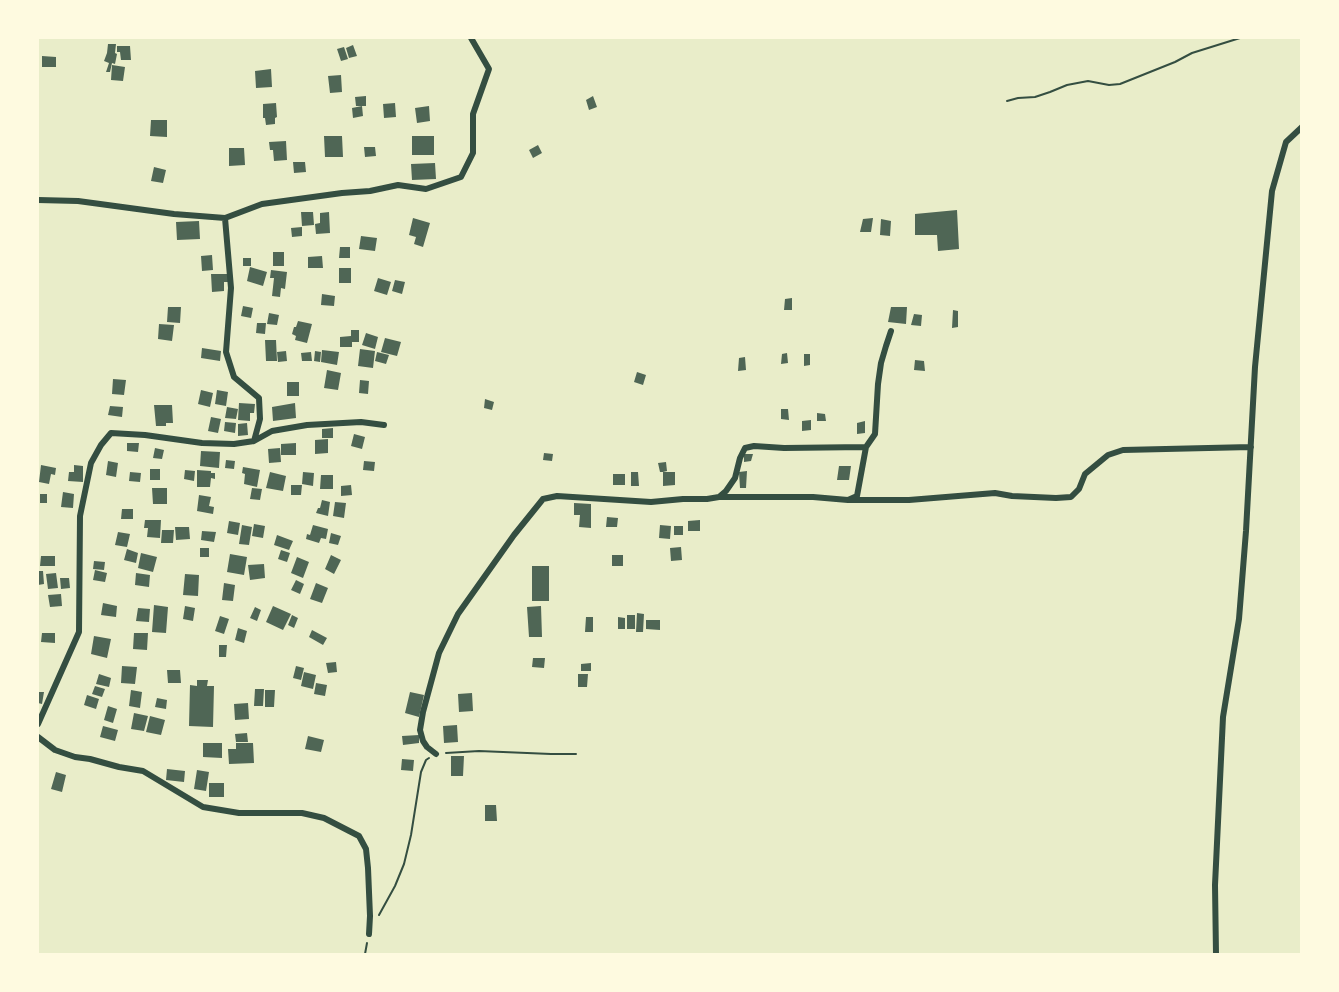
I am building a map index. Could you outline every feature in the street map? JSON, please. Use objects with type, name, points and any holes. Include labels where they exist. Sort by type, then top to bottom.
[{"type":"street","points":[[38,200],[78,201],[174,214],[225,218],[262,204],[370,191],[398,185],[426,189],[461,177],[473,153],[472,114],[489,69],[471,38]]},
{"type":"street","points":[[1216,954],[1215,885],[1223,717],[1239,619],[1255,367],[1272,191],[1286,142],[1302,127]]},
{"type":"street","points":[[225,218],[231,288],[226,352],[234,377],[259,398],[260,419],[254,441]]},
{"type":"street","points":[[848,500],[857,496],[866,447],[875,434],[881,363],[891,331]]},
{"type":"street","points":[[38,724],[79,632],[80,516],[91,463],[101,445],[111,434],[234,444],[254,441],[272,430],[361,422],[384,425]]},
{"type":"street","points":[[719,496],[726,491],[735,478],[745,448],[754,446],[866,447]]},
{"type":"street","points":[[435,754],[423,741],[420,730],[439,653],[458,614],[514,535],[543,499],[557,496],[651,502],[707,499],[719,496],[813,497],[848,500],[928,499],[995,493],[1012,496],[1071,497],[1079,489],[1085,474],[1108,455],[1123,450],[1251,447]]},
{"type":"street","points":[[38,737],[55,750],[75,757],[143,771],[203,807],[239,813],[302,813],[324,818],[359,836],[366,849],[368,868],[369,934]]},
{"type":"path","points":[[1007,101],[1035,97],[1067,85],[1088,81],[1108,85],[1120,84],[1175,62],[1192,52],[1240,38]]},
{"type":"path","points":[[378,917],[404,864],[411,835],[420,772],[426,760],[435,754],[479,751],[576,754]]},
{"type":"path","points":[[365,954],[369,934]]},
{"type":"building","points":[[108,44],[116,44],[115,53],[117,54],[115,64],[112,63],[110,72],[106,72],[109,63],[104,61]]},
{"type":"building","points":[[353,45],[357,56],[349,58],[346,48]]},
{"type":"building","points":[[117,46],[130,46],[131,60],[121,60]]},
{"type":"building","points":[[344,47],[348,59],[341,61],[337,49]]},
{"type":"building","points":[[42,56],[56,57],[56,67],[42,67]]},
{"type":"building","points":[[112,65],[125,67],[123,81],[111,80]]},
{"type":"building","points":[[271,69],[272,87],[256,88],[255,71]]},
{"type":"building","points":[[341,75],[342,92],[330,93],[328,76]]},
{"type":"building","points":[[366,96],[366,106],[356,106],[355,97]]},
{"type":"building","points":[[593,96],[597,107],[589,110],[586,100]]},
{"type":"building","points":[[276,103],[275,124],[266,125],[265,118],[263,118],[263,104]]},
{"type":"building","points":[[395,103],[396,117],[384,118],[383,104]]},
{"type":"building","points":[[362,106],[363,116],[353,118],[352,108]]},
{"type":"building","points":[[429,106],[430,121],[417,123],[415,108]]},
{"type":"building","points":[[151,120],[167,120],[167,137],[150,136]]},
{"type":"building","points":[[324,136],[342,136],[343,157],[325,157]]},
{"type":"building","points":[[412,136],[434,136],[434,155],[412,155]]},
{"type":"building","points":[[286,141],[287,160],[274,161],[273,150],[270,150],[269,142]]},
{"type":"building","points":[[538,145],[542,153],[533,158],[529,150]]},
{"type":"building","points":[[364,147],[375,147],[376,156],[365,157]]},
{"type":"building","points":[[229,148],[244,148],[245,165],[229,166]]},
{"type":"building","points":[[293,162],[305,162],[306,172],[294,173]]},
{"type":"building","points":[[435,163],[436,179],[412,180],[411,164]]},
{"type":"building","points":[[154,167],[166,170],[163,183],[151,181]]},
{"type":"building","points":[[957,210],[959,249],[938,251],[937,235],[915,235],[915,214]]},
{"type":"building","points":[[301,212],[313,212],[314,225],[302,226]]},
{"type":"building","points":[[329,212],[330,233],[316,234],[315,224],[320,223],[320,213]]},
{"type":"building","points":[[413,218],[430,223],[423,247],[414,244],[416,237],[409,235]]},
{"type":"building","points":[[873,218],[871,232],[860,232],[863,219]]},
{"type":"building","points":[[881,219],[891,221],[890,236],[880,235]]},
{"type":"building","points":[[199,221],[200,239],[177,240],[176,222]]},
{"type":"building","points":[[302,227],[302,236],[292,237],[291,228]]},
{"type":"building","points":[[361,236],[377,238],[375,251],[359,249]]},
{"type":"building","points":[[340,247],[350,247],[350,258],[339,258]]},
{"type":"building","points":[[273,252],[284,252],[284,266],[273,266]]},
{"type":"building","points":[[212,255],[213,270],[202,271],[201,256]]},
{"type":"building","points":[[322,256],[323,268],[308,268],[308,257]]},
{"type":"building","points":[[243,258],[251,258],[251,266],[243,266]]},
{"type":"building","points":[[250,267],[267,272],[263,286],[247,281]]},
{"type":"building","points":[[339,268],[351,268],[351,283],[339,283]]},
{"type":"building","points":[[271,270],[287,272],[285,289],[281,288],[280,297],[272,296],[274,278],[270,278]]},
{"type":"building","points":[[211,274],[228,274],[228,282],[224,282],[224,291],[212,292]]},
{"type":"building","points":[[378,278],[391,282],[387,295],[374,291]]},
{"type":"building","points":[[395,280],[405,282],[402,294],[392,291]]},
{"type":"building","points":[[322,294],[335,296],[334,306],[321,305]]},
{"type":"building","points":[[792,298],[792,310],[784,310],[785,299]]},
{"type":"building","points":[[243,306],[253,308],[251,318],[241,316]]},
{"type":"building","points":[[168,307],[181,307],[180,323],[167,322]]},
{"type":"building","points":[[891,307],[907,307],[906,324],[888,322]]},
{"type":"building","points":[[953,310],[958,311],[958,327],[952,328]]},
{"type":"building","points":[[269,313],[279,315],[277,325],[267,324]]},
{"type":"building","points":[[914,314],[922,315],[921,326],[911,325]]},
{"type":"building","points":[[298,321],[312,324],[307,343],[295,340],[296,336],[292,334]]},
{"type":"building","points":[[257,323],[266,323],[265,334],[256,333]]},
{"type":"building","points":[[159,324],[174,325],[172,341],[158,339]]},
{"type":"building","points":[[351,330],[359,330],[359,342],[352,342],[352,347],[340,347],[340,337],[351,336]]},
{"type":"building","points":[[366,333],[378,337],[375,349],[362,345]]},
{"type":"building","points":[[385,338],[401,342],[397,356],[381,352]]},
{"type":"building","points":[[265,340],[276,340],[277,361],[266,361]]},
{"type":"building","points":[[202,348],[221,351],[220,361],[201,358]]},
{"type":"building","points":[[360,349],[375,351],[373,368],[358,366]]},
{"type":"building","points":[[322,350],[339,352],[337,365],[321,362]]},
{"type":"building","points":[[286,351],[287,361],[278,362],[277,352]]},
{"type":"building","points":[[315,351],[321,352],[320,362],[314,361]]},
{"type":"building","points":[[311,352],[312,361],[302,361],[301,353]]},
{"type":"building","points":[[377,352],[389,355],[386,364],[375,361]]},
{"type":"building","points":[[787,353],[788,363],[781,364],[782,354]]},
{"type":"building","points":[[804,354],[810,354],[810,365],[804,366]]},
{"type":"building","points":[[745,357],[746,370],[738,371],[739,358]]},
{"type":"building","points":[[915,360],[924,361],[925,371],[914,370]]},
{"type":"building","points":[[327,370],[341,373],[338,390],[324,388]]},
{"type":"building","points":[[637,372],[646,375],[643,385],[634,382]]},
{"type":"building","points":[[113,379],[126,380],[124,395],[112,394]]},
{"type":"building","points":[[360,380],[369,381],[368,394],[359,393]]},
{"type":"building","points":[[287,382],[299,382],[299,396],[287,396]]},
{"type":"building","points":[[201,390],[213,393],[210,407],[198,404]]},
{"type":"building","points":[[217,390],[228,392],[226,406],[215,404]]},
{"type":"building","points":[[485,399],[494,402],[492,410],[484,408]]},
{"type":"building","points":[[239,403],[255,404],[254,413],[250,413],[250,421],[238,420]]},
{"type":"building","points":[[295,403],[296,418],[273,421],[272,407]]},
{"type":"building","points":[[154,405],[172,405],[173,423],[156,426]]},
{"type":"building","points":[[110,406],[123,407],[122,417],[108,415]]},
{"type":"building","points":[[227,407],[238,409],[236,419],[225,418]]},
{"type":"building","points":[[781,409],[788,409],[789,420],[781,419]]},
{"type":"building","points":[[817,413],[825,414],[826,421],[817,421]]},
{"type":"building","points":[[211,417],[221,419],[218,433],[208,431]]},
{"type":"building","points":[[811,420],[811,430],[802,431],[802,421]]},
{"type":"building","points":[[865,421],[865,433],[857,434],[857,423]]},
{"type":"building","points":[[225,422],[236,423],[235,433],[224,431]]},
{"type":"building","points":[[247,423],[248,435],[238,436],[238,424]]},
{"type":"building","points":[[333,428],[333,438],[322,438],[322,429]]},
{"type":"building","points":[[354,434],[365,437],[362,449],[351,446]]},
{"type":"building","points":[[328,439],[328,453],[315,454],[315,440]]},
{"type":"building","points":[[127,443],[139,443],[138,452],[127,451]]},
{"type":"building","points":[[296,443],[296,455],[281,455],[281,444]]},
{"type":"building","points":[[155,448],[164,450],[162,459],[153,458]]},
{"type":"building","points":[[280,448],[281,462],[269,463],[268,449]]},
{"type":"building","points":[[201,451],[220,452],[219,468],[200,466]]},
{"type":"building","points":[[544,453],[553,454],[552,461],[543,460]]},
{"type":"building","points":[[744,454],[753,454],[751,461],[744,462]]},
{"type":"building","points":[[226,460],[235,461],[234,469],[225,468]]},
{"type":"building","points":[[108,461],[118,463],[116,477],[106,475]]},
{"type":"building","points":[[364,461],[375,462],[374,471],[363,470]]},
{"type":"building","points":[[666,462],[667,471],[660,472],[658,463]]},
{"type":"building","points":[[41,465],[56,468],[55,475],[51,474],[49,484],[39,482]]},
{"type":"building","points":[[74,465],[83,466],[83,482],[68,481],[69,472],[74,472]]},
{"type":"building","points":[[839,466],[851,466],[849,480],[837,480]]},
{"type":"building","points":[[243,467],[260,470],[257,487],[244,484]]},
{"type":"building","points":[[150,469],[160,469],[160,480],[150,480]]},
{"type":"building","points":[[185,470],[195,471],[194,481],[184,479]]},
{"type":"building","points":[[197,470],[215,473],[215,479],[211,478],[210,487],[197,487]]},
{"type":"building","points":[[747,471],[746,488],[740,488],[739,472]]},
{"type":"building","points":[[130,472],[141,473],[140,482],[129,481]]},
{"type":"building","points":[[270,472],[286,476],[283,491],[266,488]]},
{"type":"building","points":[[303,472],[314,473],[313,486],[302,484]]},
{"type":"building","points":[[631,472],[638,472],[639,486],[631,486]]},
{"type":"building","points":[[663,472],[675,472],[675,485],[663,486]]},
{"type":"building","points":[[613,474],[625,474],[625,485],[613,485]]},
{"type":"building","points":[[321,475],[333,475],[333,489],[320,489]]},
{"type":"building","points":[[291,485],[302,485],[301,495],[291,495]]},
{"type":"building","points":[[351,485],[352,495],[341,496],[341,486]]},
{"type":"building","points":[[152,488],[167,488],[167,504],[153,504]]},
{"type":"building","points":[[252,488],[262,489],[260,500],[250,499]]},
{"type":"building","points":[[63,492],[74,494],[73,508],[61,507]]},
{"type":"building","points":[[40,494],[47,494],[47,503],[40,503]]},
{"type":"building","points":[[199,495],[211,497],[209,506],[214,507],[213,514],[197,511]]},
{"type":"building","points":[[322,500],[330,502],[328,516],[316,513]]},
{"type":"building","points":[[335,502],[346,503],[344,518],[333,516]]},
{"type":"building","points":[[574,503],[591,504],[591,528],[579,527],[580,515],[574,515]]},
{"type":"building","points":[[122,509],[133,509],[133,519],[121,519]]},
{"type":"building","points":[[607,517],[618,518],[617,527],[606,527]]},
{"type":"building","points":[[145,520],[161,520],[160,538],[147,537],[148,528],[144,528]]},
{"type":"building","points":[[700,520],[700,531],[688,531],[688,521]]},
{"type":"building","points":[[229,521],[240,523],[238,535],[227,533]]},
{"type":"building","points":[[254,524],[265,526],[263,538],[252,536]]},
{"type":"building","points":[[242,525],[252,527],[249,545],[239,544]]},
{"type":"building","points":[[313,525],[328,529],[326,539],[321,538],[319,543],[306,539]]},
{"type":"building","points":[[660,525],[671,526],[670,539],[659,538]]},
{"type":"building","points":[[674,526],[683,526],[683,535],[674,535]]},
{"type":"building","points":[[175,527],[189,527],[190,539],[176,540]]},
{"type":"building","points":[[162,530],[174,530],[173,543],[161,543]]},
{"type":"building","points":[[202,531],[216,532],[214,542],[201,540]]},
{"type":"building","points":[[118,532],[130,534],[127,547],[115,545]]},
{"type":"building","points":[[331,533],[341,536],[338,545],[329,543]]},
{"type":"building","points":[[277,535],[293,541],[289,550],[274,545]]},
{"type":"building","points":[[681,547],[682,560],[671,561],[670,548]]},
{"type":"building","points":[[200,548],[209,548],[209,557],[200,557]]},
{"type":"building","points":[[127,549],[138,553],[136,563],[124,560]]},
{"type":"building","points":[[281,550],[290,553],[287,562],[278,559]]},
{"type":"building","points":[[141,553],[157,557],[153,572],[138,568]]},
{"type":"building","points":[[230,554],[247,557],[244,575],[227,572]]},
{"type":"building","points":[[331,555],[341,560],[334,574],[325,569]]},
{"type":"building","points":[[612,555],[623,555],[623,566],[612,566]]},
{"type":"building","points":[[41,556],[55,556],[55,566],[40,566]]},
{"type":"building","points":[[297,557],[309,562],[303,578],[291,573]]},
{"type":"building","points":[[94,561],[105,562],[104,570],[93,569]]},
{"type":"building","points":[[264,564],[265,578],[250,580],[248,565]]},
{"type":"building","points":[[532,566],[549,566],[549,601],[532,601]]},
{"type":"building","points":[[95,570],[107,573],[105,582],[93,580]]},
{"type":"building","points":[[38,571],[43,571],[44,584],[38,585]]},
{"type":"building","points":[[56,573],[58,588],[48,589],[46,574]]},
{"type":"building","points":[[136,573],[150,575],[149,587],[135,585]]},
{"type":"building","points":[[185,574],[199,575],[198,596],[183,595]]},
{"type":"building","points":[[60,578],[69,578],[70,588],[61,589]]},
{"type":"building","points":[[296,580],[304,584],[300,594],[291,590]]},
{"type":"building","points":[[224,583],[235,585],[233,601],[222,600]]},
{"type":"building","points":[[316,583],[328,588],[322,603],[310,599]]},
{"type":"building","points":[[61,594],[62,606],[50,607],[48,595]]},
{"type":"building","points":[[103,603],[117,606],[116,617],[101,615]]},
{"type":"building","points":[[154,605],[168,607],[166,633],[152,632]]},
{"type":"building","points":[[185,606],[195,608],[193,621],[183,619]]},
{"type":"building","points":[[273,606],[291,614],[283,630],[266,622]]},
{"type":"building","points":[[541,606],[542,637],[529,637],[527,607]]},
{"type":"building","points":[[255,607],[261,610],[257,621],[250,618]]},
{"type":"building","points":[[138,608],[150,609],[149,622],[136,621]]},
{"type":"building","points":[[637,613],[644,614],[643,632],[636,632]]},
{"type":"building","points":[[292,615],[298,618],[294,628],[288,625]]},
{"type":"building","points":[[627,615],[635,615],[635,629],[627,629]]},
{"type":"building","points":[[220,616],[229,619],[224,634],[215,631]]},
{"type":"building","points":[[586,617],[593,617],[593,632],[585,632]]},
{"type":"building","points":[[618,617],[625,618],[625,629],[618,629]]},
{"type":"building","points":[[646,620],[660,620],[660,630],[646,629]]},
{"type":"building","points":[[238,628],[247,631],[244,643],[235,640]]},
{"type":"building","points":[[312,630],[327,638],[323,645],[309,637]]},
{"type":"building","points":[[42,633],[55,633],[55,643],[41,642]]},
{"type":"building","points":[[134,633],[148,633],[147,650],[133,649]]},
{"type":"building","points":[[94,636],[111,639],[107,658],[91,654]]},
{"type":"building","points":[[219,645],[227,645],[226,657],[219,657]]},
{"type":"building","points":[[533,658],[545,658],[544,668],[532,667]]},
{"type":"building","points":[[336,662],[337,672],[328,673],[326,663]]},
{"type":"building","points":[[591,663],[591,671],[581,671],[581,664]]},
{"type":"building","points":[[122,666],[137,667],[135,684],[121,683]]},
{"type":"building","points":[[296,666],[304,668],[301,680],[293,678]]},
{"type":"building","points":[[167,670],[180,670],[181,683],[168,683]]},
{"type":"building","points":[[304,672],[316,675],[313,689],[301,686]]},
{"type":"building","points":[[99,674],[111,678],[109,687],[96,684]]},
{"type":"building","points":[[578,674],[588,674],[587,687],[578,687]]},
{"type":"building","points":[[197,680],[208,680],[207,686],[214,686],[213,727],[189,726],[190,685],[197,686]]},
{"type":"building","points":[[316,683],[327,685],[325,696],[314,694]]},
{"type":"building","points":[[95,686],[105,689],[102,697],[92,694]]},
{"type":"building","points":[[255,689],[264,689],[263,706],[254,706]]},
{"type":"building","points":[[131,690],[142,692],[140,708],[129,706]]},
{"type":"building","points":[[265,690],[275,690],[274,707],[265,707]]},
{"type":"building","points":[[38,692],[44,692],[42,704],[38,703]]},
{"type":"building","points":[[410,692],[424,695],[419,717],[405,713]]},
{"type":"building","points":[[472,693],[473,711],[459,712],[458,694]]},
{"type":"building","points":[[87,695],[99,699],[96,709],[84,705]]},
{"type":"building","points":[[157,698],[167,700],[166,709],[155,707]]},
{"type":"building","points":[[248,703],[249,719],[235,720],[234,704]]},
{"type":"building","points":[[108,706],[117,709],[113,723],[104,720]]},
{"type":"building","points":[[134,713],[148,716],[144,731],[131,729]]},
{"type":"building","points":[[150,716],[165,720],[161,735],[146,732]]},
{"type":"building","points":[[457,725],[458,742],[444,743],[443,726]]},
{"type":"building","points":[[103,726],[118,730],[115,741],[100,737]]},
{"type":"building","points":[[247,733],[248,742],[236,742],[235,734]]},
{"type":"building","points":[[419,735],[419,743],[403,745],[402,736]]},
{"type":"building","points":[[308,736],[324,740],[321,752],[305,749]]},
{"type":"building","points":[[203,743],[222,743],[222,758],[203,757]]},
{"type":"building","points":[[236,743],[253,743],[254,763],[229,764],[228,749],[236,749]]},
{"type":"building","points":[[451,756],[464,756],[463,776],[451,776]]},
{"type":"building","points":[[402,759],[414,760],[413,771],[401,770]]},
{"type":"building","points":[[167,769],[185,771],[184,782],[166,780]]},
{"type":"building","points":[[197,770],[209,772],[206,791],[194,789]]},
{"type":"building","points":[[56,772],[66,775],[62,792],[51,789]]},
{"type":"building","points":[[209,783],[224,783],[224,797],[209,797]]},
{"type":"building","points":[[485,805],[496,805],[497,821],[485,821]]}]
